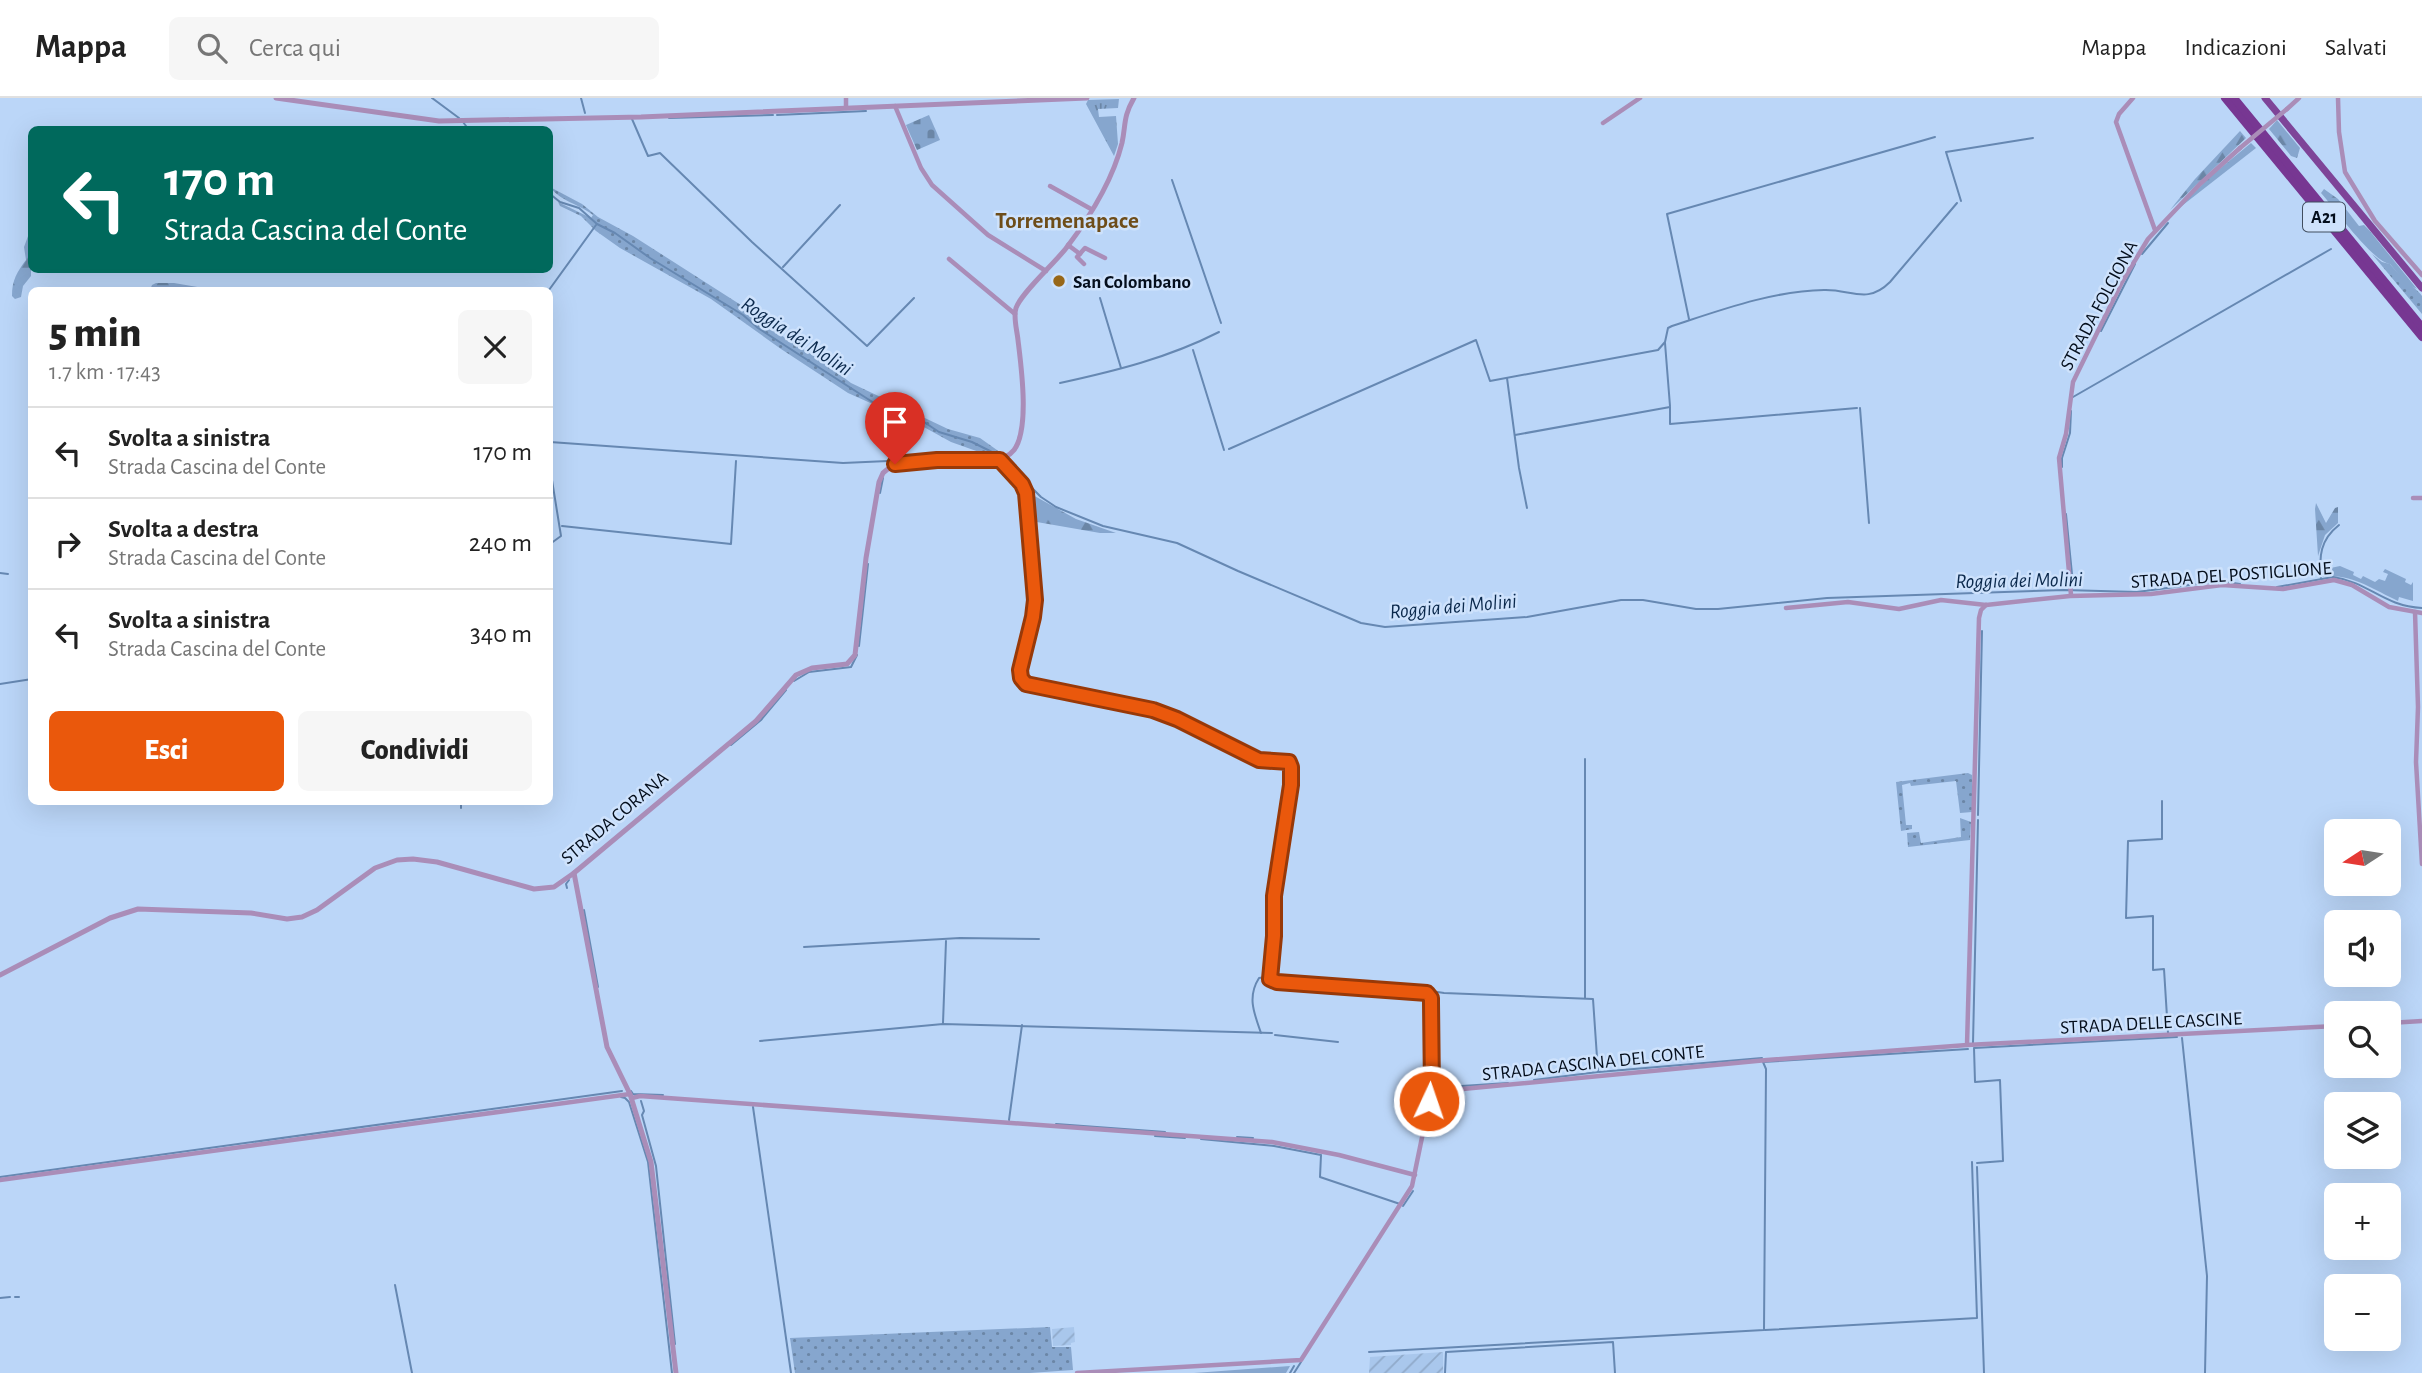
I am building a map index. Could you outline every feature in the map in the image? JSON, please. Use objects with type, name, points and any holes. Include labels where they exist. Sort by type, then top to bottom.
[{"type":"highway","name":"A21","points":[[2225,98],[2422,337]]},
{"type":"highway","name":"A21","points":[[2234,98],[2422,327]]},
{"type":"highway","points":[[2265,98],[2422,288]]},
{"type":"street","points":[[276,98],[439,121],[641,117],[1087,98]]},
{"type":"street","points":[[846,98],[846,108]]},
{"type":"street","points":[[1077,1373],[1301,1360],[1403,1203],[1415,1175],[1432,1089],[1431,998],[1427,993],[1277,982],[1270,979],[1274,896],[1291,785],[1289,762],[1259,760],[1153,710],[1035,687],[1021,678],[1020,670],[1035,600],[1026,493],[1003,459],[1014,450],[1020,437],[1022,389],[1015,314],[1022,298],[1068,245],[1091,209],[1111,172],[1122,144],[1125,117],[1135,98]]},
{"type":"street","points":[[1603,123],[1640,98]]},
{"type":"street","points":[[2133,98],[2119,114],[2116,122],[2155,230]]},
{"type":"street","name":"STRADA FOLCIONA","points":[[2071,595],[2059,458],[2066,435],[2073,382],[2132,263],[2155,230],[2240,148],[2299,98]]},
{"type":"street","points":[[2338,98],[2339,132],[2345,172],[2375,221],[2422,275]]},
{"type":"street","points":[[895,106],[921,167],[932,185],[988,236],[1047,272]]},
{"type":"street","points":[[1050,186],[1091,209]]},
{"type":"street","points":[[1068,245],[1080,254]]},
{"type":"street","points":[[1084,264],[1077,257],[1085,248],[1105,258]]},
{"type":"street","points":[[949,259],[1015,314]]},
{"type":"street","name":"STRADA CORANA","points":[[0,975],[110,918],[134,910],[251,913],[286,919],[302,917],[375,868],[397,860],[437,862],[538,889],[554,887],[756,720],[796,675],[812,668],[839,666],[852,661],[855,655],[875,503],[879,482],[888,468],[914,461],[1003,459]]},
{"type":"street","points":[[2413,498],[2422,498]]},
{"type":"street","name":"STRADA DEL POSTIGLIONE","points":[[1786,608],[1854,602],[1899,609],[1945,600],[1986,606],[2071,595],[2136,596],[2231,586],[2283,589],[2339,580],[2383,604],[2422,613]]},
{"type":"street","points":[[1967,1045],[1979,618],[1981,610],[1986,606]]},
{"type":"street","points":[[2415,612],[2418,707],[2416,762],[2422,864]]},
{"type":"street","points":[[574,873],[607,1047],[631,1096],[651,1162],[676,1373]]},
{"type":"street","points":[[2401,1022],[2422,1021]]},
{"type":"street","name":"STRADA DELLE CASCINE","points":[[1967,1045],[2324,1027]]},
{"type":"street","name":"STRADA CASCINA DEL CONTE","points":[[1432,1089],[1471,1088],[1767,1059],[1967,1045]]},
{"type":"street","points":[[0,1180],[631,1096],[1272,1142],[1339,1155],[1415,1175]]},
{"type":"shaded area","points":[[1074,1327],[1075,1342],[1071,1345],[1053,1346],[1052,1329]]},
{"type":"shaded area","points":[[1443,1352],[1443,1373],[1369,1373],[1370,1357]]},
{"type":"green space","points":[[1119,99],[1118,108],[1098,109],[1099,117],[1116,116],[1118,144],[1114,156],[1086,104],[1088,100]]},
{"type":"green space","points":[[929,115],[940,140],[917,150],[906,125]]},
{"type":"green space","points":[[2277,120],[2300,148],[2297,158],[2291,156],[2269,129]]},
{"type":"green space","points":[[2240,131],[2246,138],[2170,210],[2195,179]]},
{"type":"green space","points":[[2251,143],[2256,148],[2174,212],[2211,176]]},
{"type":"green space","points":[[553,189],[582,204],[598,217],[633,236],[755,314],[771,329],[851,383],[948,429],[980,438],[1004,455],[996,458],[951,442],[848,393],[711,299],[620,248],[581,216],[560,206],[558,202],[591,218],[593,215],[554,192]]},
{"type":"green space","points":[[2324,189],[2338,199],[2359,226],[2364,225],[2369,230],[2417,289],[2407,284],[2390,264],[2364,245],[2321,193]]},
{"type":"green space","points":[[28,236],[28,273],[31,273],[31,276],[23,286],[21,297],[15,299],[12,296],[13,285],[26,260],[24,247]]},
{"type":"green space","points":[[2372,254],[2382,262],[2390,264],[2421,294],[2422,314]]},
{"type":"green space","points":[[174,283],[197,287],[151,287]]},
{"type":"green space","points":[[1031,494],[1076,519],[1116,533],[1100,533],[1031,521],[1028,497]]},
{"type":"green space","points":[[2316,503],[2326,523],[2338,507],[2338,523],[2325,535],[2318,556],[2315,509]]},
{"type":"green space","points":[[2340,566],[2354,572],[2353,575],[2361,579],[2363,576],[2375,582],[2379,579],[2385,581],[2388,574],[2383,572],[2385,569],[2406,579],[2405,582],[2411,585],[2413,582],[2413,601],[2399,597],[2398,601],[2342,577],[2321,577],[2321,570]]},
{"type":"green space","points":[[1968,773],[1972,775],[1972,812],[1960,813],[1956,781],[1902,785],[1906,825],[1912,825],[1912,829],[1901,831],[1896,782]]},
{"type":"green space","points":[[1960,818],[1971,822],[1970,840],[1908,847],[1907,833],[1919,832],[1921,843],[1961,837]]},
{"type":"green space","points":[[1050,1327],[1052,1347],[1071,1347],[1073,1370],[1030,1373],[795,1373],[790,1338]]},
{"type":"green space","points":[[1290,1366],[1286,1373],[1194,1373]]},
{"type":"waterway","name":"Roggia dei Molini","points":[[432,98],[459,118]]},
{"type":"waterway","points":[[581,98],[585,113]]},
{"type":"waterway","points":[[777,115],[866,111]]},
{"type":"waterway","points":[[669,118],[773,115]]},
{"type":"waterway","points":[[632,119],[648,156],[660,153],[752,242],[867,346],[914,298]]},
{"type":"waterway","name":"Roggia dei Molini","points":[[463,122],[466,126]]},
{"type":"waterway","points":[[1689,319],[1667,214],[1935,137]]},
{"type":"waterway","points":[[1961,201],[1946,152],[2033,138]]},
{"type":"waterway","points":[[1172,180],[1221,323]]},
{"type":"waterway","name":"Roggia dei Molini","points":[[553,196],[560,202],[579,208],[597,224],[743,315],[758,328],[874,403],[915,416],[939,432],[972,442],[1000,456],[1041,497],[1056,507],[1103,526],[1177,543],[1361,623],[1385,627],[1527,617],[1621,600],[1718,609],[1827,598],[2064,590],[2137,592],[2220,581],[2240,584]]},
{"type":"waterway","points":[[1229,449],[1476,340],[1490,381],[1658,350],[1665,342],[1668,328],[1672,326],[1766,298],[1824,290],[1874,293],[1890,282],[1957,203]]},
{"type":"waterway","points":[[783,267],[840,205]]},
{"type":"waterway","points":[[2142,254],[2168,223]]},
{"type":"waterway","points":[[551,287],[596,225]]},
{"type":"waterway","points":[[2073,397],[2331,249]]},
{"type":"waterway","points":[[2101,331],[2135,264]]},
{"type":"waterway","points":[[1100,298],[1121,368]]},
{"type":"waterway","points":[[1060,383],[1141,363],[1219,332]]},
{"type":"waterway","points":[[1665,343],[1670,406]]},
{"type":"waterway","points":[[1193,350],[1224,450]]},
{"type":"waterway","points":[[1507,378],[1527,508]]},
{"type":"waterway","points":[[1515,435],[1670,407],[1670,424],[1857,408]]},
{"type":"waterway","points":[[1860,408],[1869,523]]},
{"type":"waterway","points":[[2062,467],[2070,433],[2071,411]]},
{"type":"waterway","points":[[553,442],[843,463],[888,461]]},
{"type":"waterway","points":[[562,526],[731,544],[736,461]]},
{"type":"waterway","points":[[880,493],[883,478]]},
{"type":"waterway","points":[[553,486],[561,536],[553,542]]},
{"type":"waterway","points":[[2066,514],[2073,584]]},
{"type":"waterway","points":[[2321,579],[2322,549],[2339,525]]},
{"type":"waterway","points":[[859,646],[868,564]]},
{"type":"waterway","points":[[0,573],[8,574]]},
{"type":"waterway","name":"Roggia dei Molini","points":[[2277,587],[2333,577],[2357,584],[2397,603],[2422,608]]},
{"type":"waterway","points":[[1978,815],[1982,631]]},
{"type":"waterway","points":[[794,681],[809,672],[851,667],[857,655]]},
{"type":"waterway","points":[[0,684],[28,680]]},
{"type":"waterway","points":[[731,745],[761,720],[786,690]]},
{"type":"waterway","points":[[1585,759],[1585,998]]},
{"type":"waterway","points":[[2162,801],[2162,839],[2128,841],[2126,918],[2153,916],[2153,970],[2164,969],[2168,1033]]},
{"type":"waterway","points":[[1973,1043],[1978,820]]},
{"type":"waterway","points":[[567,888],[569,880]]},
{"type":"waterway","points":[[584,910],[598,987]]},
{"type":"waterway","points":[[804,947],[960,938],[1039,939]]},
{"type":"waterway","points":[[943,1023],[946,941]]},
{"type":"waterway","points":[[1261,1033],[1254,1012],[1253,992],[1259,978],[1266,977]]},
{"type":"waterway","points":[[1273,979],[1405,987],[1444,993],[1593,999],[1598,1072],[1534,1080]]},
{"type":"waterway","points":[[760,1041],[943,1024],[1272,1033]]},
{"type":"waterway","points":[[1009,1120],[1022,1025]]},
{"type":"waterway","points":[[1275,1035],[1338,1042]]},
{"type":"waterway","points":[[1977,1163],[2003,1161],[2000,1080],[1975,1082],[1974,1048],[2177,1037]]},
{"type":"waterway","points":[[2182,1038],[2207,1276],[2205,1373]]},
{"type":"waterway","points":[[1369,1352],[1764,1330],[1766,1069],[1763,1062],[1968,1049]]},
{"type":"waterway","points":[[1599,1072],[1762,1058]]},
{"type":"waterway","points":[[1446,1087],[1508,1083]]},
{"type":"waterway","points":[[0,1177],[622,1091]]},
{"type":"waterway","points":[[631,1091],[633,1094],[663,1095]]},
{"type":"waterway","points":[[621,1097],[629,1102],[648,1162],[672,1373]]},
{"type":"waterway","points":[[641,1101],[644,1111],[642,1115],[656,1166],[675,1344]]},
{"type":"waterway","points":[[753,1107],[791,1373]]},
{"type":"waterway","points":[[1056,1124],[1165,1132]]},
{"type":"waterway","points":[[1155,1136],[1185,1138]]},
{"type":"waterway","points":[[1237,1137],[1253,1138]]},
{"type":"waterway","points":[[1201,1139],[1274,1146],[1321,1155],[1320,1177],[1400,1204]]},
{"type":"waterway","points":[[1765,1330],[1977,1318],[1972,1162]]},
{"type":"waterway","points":[[1977,1167],[1984,1373]]},
{"type":"waterway","points":[[1403,1206],[1413,1191]]},
{"type":"waterway","points":[[395,1285],[412,1373]]},
{"type":"waterway","points":[[0,1298],[10,1297]]},
{"type":"waterway","points":[[1445,1373],[1446,1352],[1613,1342],[1615,1373]]},
{"type":"waterway","points":[[1294,1373],[1301,1362]]},
{"type":"waterway","points":[[1290,1373],[1294,1366]]},
{"type":"place","name":"San Colombano","points":[[1059,281]]},
{"type":"district","name":"Torremenapace","points":[[1067,220]]},
{"type":"route","points":[[895,464],[937,460],[1000,460],[1022,484],[1026,493],[1035,600],[1020,670],[1021,678],[1026,684],[1153,710],[1259,760],[1289,762],[1292,776],[1274,896],[1270,979],[1274,982],[1427,993],[1431,998],[1432,1089],[1429,1101]]}]
